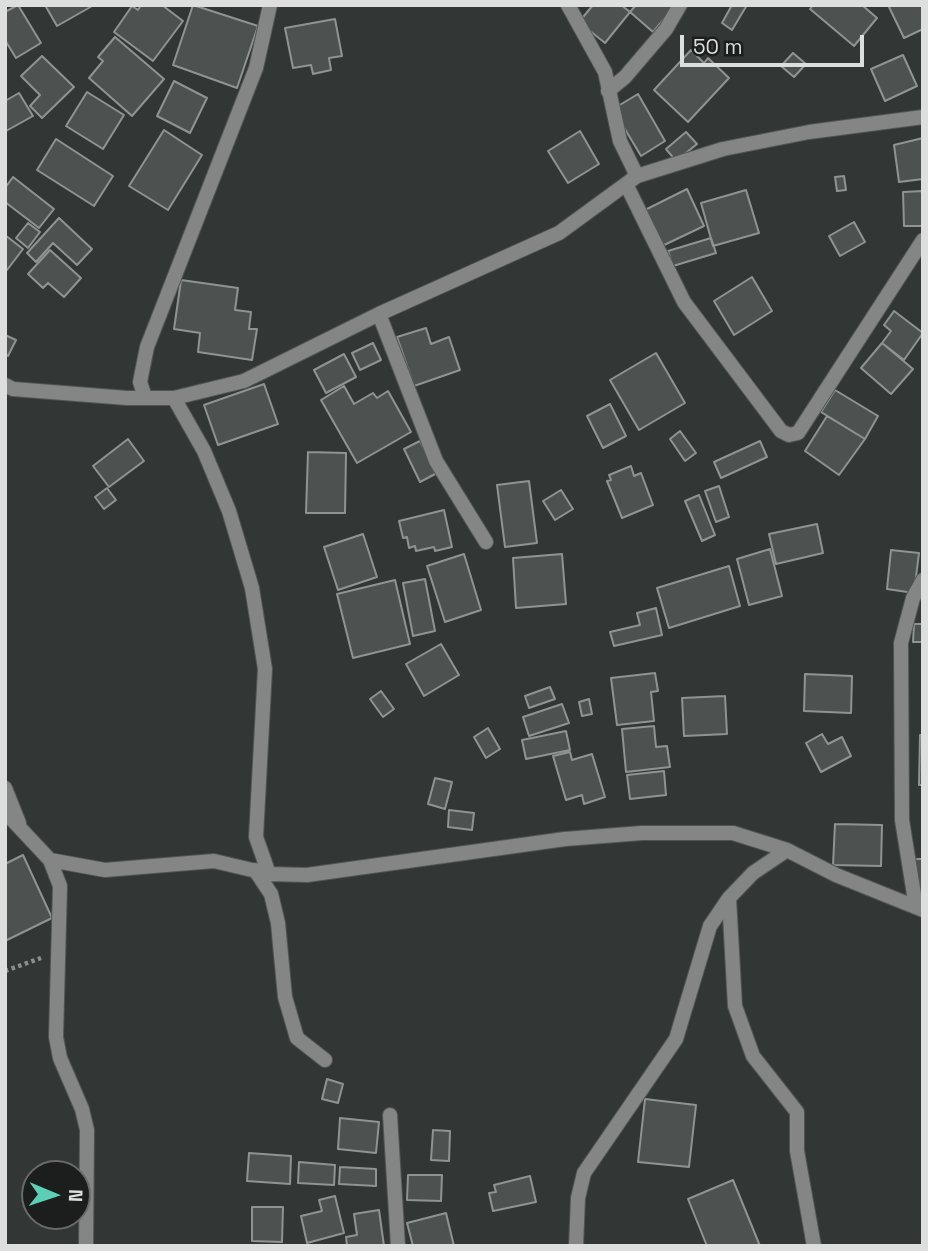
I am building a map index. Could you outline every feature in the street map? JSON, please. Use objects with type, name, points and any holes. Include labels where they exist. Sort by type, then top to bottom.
[{"type":"street","points":[[145,397],[140,382],[147,347],[256,68],[270,5]]},
{"type":"street","points":[[568,5],[605,72],[620,141],[632,180],[684,302],[781,431],[789,435],[798,433],[923,240]]},
{"type":"street","points":[[608,91],[633,68],[666,29],[680,5]]},
{"type":"street","points":[[8,388],[174,398],[244,381],[379,314],[559,233],[632,180],[723,149],[809,132],[923,117]]},
{"type":"street","points":[[379,314],[436,461],[486,542]]},
{"type":"street","points":[[174,398],[204,451],[229,511],[252,588],[265,668],[256,837],[262,872],[278,923],[285,997],[297,1038],[325,1060]]},
{"type":"street","points":[[919,908],[902,820],[901,643],[913,598],[923,580]]},
{"type":"street","points":[[5,788],[19,824]]},
{"type":"street","points":[[5,813],[19,824],[50,860],[60,886],[56,1037],[60,1058],[88,1130],[86,1246]]},
{"type":"street","points":[[50,860],[105,870],[214,861],[262,872],[307,875],[462,852],[642,833],[733,833],[787,850],[836,875],[919,908]]},
{"type":"street","points":[[576,1246],[578,1198],[584,1173],[676,1039],[703,943],[729,898],[753,873],[787,850]]},
{"type":"street","points":[[729,898],[735,1006],[753,1056],[797,1112],[797,1151],[814,1246]]},
{"type":"street","points":[[390,1115],[398,1246]]},
{"type":"path","points":[[5,971],[59,952]]},
{"type":"building","points":[[18,5],[41,43],[16,58],[5,40],[5,12]]},
{"type":"building","points":[[45,5],[94,5],[57,26]]},
{"type":"building","points":[[141,5],[162,5],[183,21],[153,61],[114,32],[132,6],[138,10]]},
{"type":"building","points":[[193,5],[258,26],[237,88],[173,65]]},
{"type":"building","points":[[593,5],[621,5],[630,12],[605,43],[579,22]]},
{"type":"building","points":[[636,5],[676,5],[653,32],[630,12]]},
{"type":"building","points":[[732,5],[747,5],[732,30],[722,23]]},
{"type":"building","points":[[813,5],[862,5],[877,18],[854,46],[810,9]]},
{"type":"building","points":[[923,5],[923,29],[904,38],[889,7]]},
{"type":"building","points":[[335,19],[342,56],[329,58],[331,70],[313,74],[311,65],[293,68],[285,28]]},
{"type":"building","points":[[115,37],[164,79],[132,116],[89,78],[103,61],[98,57]]},
{"type":"building","points":[[691,50],[704,63],[708,58],[729,78],[688,122],[654,90]]},
{"type":"building","points":[[793,53],[806,64],[794,77],[781,66]]},
{"type":"building","points":[[903,55],[917,86],[885,101],[871,69]]},
{"type":"building","points":[[42,56],[74,87],[42,118],[30,106],[40,95],[21,76]]},
{"type":"building","points":[[174,81],[207,98],[190,133],[157,116]]},
{"type":"building","points":[[87,92],[124,115],[103,149],[66,126]]},
{"type":"building","points":[[19,93],[33,116],[6,131],[5,101]]},
{"type":"building","points":[[638,94],[665,141],[641,156],[613,109]]},
{"type":"building","points":[[164,130],[202,155],[168,210],[129,186]]},
{"type":"building","points":[[580,131],[599,164],[568,183],[548,151]]},
{"type":"building","points":[[686,132],[697,144],[676,161],[666,149]]},
{"type":"building","points":[[923,138],[923,179],[899,182],[894,145]]},
{"type":"building","points":[[56,139],[113,176],[94,206],[37,170]]},
{"type":"building","points":[[844,176],[846,190],[837,191],[835,177]]},
{"type":"building","points":[[13,177],[54,209],[39,228],[5,202],[5,188]]},
{"type":"building","points":[[687,189],[704,226],[662,246],[645,210]]},
{"type":"building","points":[[746,190],[759,233],[713,246],[701,203]]},
{"type":"building","points":[[923,191],[923,226],[904,226],[903,192]]},
{"type":"building","points":[[59,218],[92,249],[77,265],[53,243],[36,262],[27,253]]},
{"type":"building","points":[[854,222],[865,242],[840,256],[829,236]]},
{"type":"building","points":[[28,223],[40,232],[28,248],[16,238]]},
{"type":"building","points":[[5,235],[23,249],[7,270],[5,269]]},
{"type":"building","points":[[711,238],[716,253],[673,266],[668,251]]},
{"type":"building","points":[[50,250],[81,278],[64,297],[48,283],[43,288],[28,274]]},
{"type":"building","points":[[752,277],[772,311],[734,335],[714,301]]},
{"type":"building","points":[[181,280],[238,288],[235,310],[251,312],[249,329],[257,329],[252,360],[198,352],[200,333],[174,329]]},
{"type":"building","points":[[894,311],[923,333],[904,360],[882,343],[891,331],[884,325]]},
{"type":"building","points":[[426,328],[431,344],[449,337],[460,370],[414,386],[397,337]]},
{"type":"building","points":[[5,335],[16,340],[8,356],[5,354]]},
{"type":"building","points":[[373,343],[381,360],[360,370],[352,353]]},
{"type":"building","points":[[882,343],[913,369],[891,394],[861,368]]},
{"type":"building","points":[[656,353],[685,403],[639,430],[610,380]]},
{"type":"building","points":[[344,354],[356,377],[326,393],[314,370]]},
{"type":"building","points":[[264,384],[278,424],[218,445],[204,405]]},
{"type":"building","points":[[344,386],[354,404],[373,393],[377,398],[388,391],[411,432],[357,463],[321,400]]},
{"type":"building","points":[[835,390],[878,416],[865,439],[821,412]]},
{"type":"building","points":[[610,404],[626,436],[603,448],[587,416]]},
{"type":"building","points":[[827,416],[865,439],[839,475],[805,451]]},
{"type":"building","points":[[680,431],[696,453],[685,461],[670,439]]},
{"type":"building","points":[[128,439],[144,461],[109,487],[93,466]]},
{"type":"building","points":[[420,441],[437,473],[420,482],[404,449]]},
{"type":"building","points":[[760,441],[767,457],[721,478],[714,462]]},
{"type":"building","points":[[308,452],[346,453],[345,513],[306,513]]},
{"type":"building","points":[[631,466],[634,476],[641,473],[653,505],[622,518],[607,481],[611,480],[609,475]]},
{"type":"building","points":[[529,481],[537,543],[505,547],[497,485]]},
{"type":"building","points":[[719,486],[729,517],[716,522],[705,491]]},
{"type":"building","points":[[107,488],[116,500],[104,509],[95,497]]},
{"type":"building","points":[[561,490],[573,509],[555,520],[543,501]]},
{"type":"building","points":[[699,495],[715,535],[702,541],[685,501]]},
{"type":"building","points":[[444,510],[452,547],[435,551],[434,547],[416,551],[415,546],[409,548],[407,537],[403,538],[399,521]]},
{"type":"building","points":[[817,524],[823,553],[776,564],[769,534]]},
{"type":"building","points":[[363,534],[377,577],[338,590],[324,547]]},
{"type":"building","points":[[770,549],[782,596],[749,605],[737,559]]},
{"type":"building","points":[[891,550],[919,553],[914,593],[887,589]]},
{"type":"building","points":[[464,554],[481,610],[445,622],[427,566]]},
{"type":"building","points":[[562,554],[566,604],[516,608],[513,558]]},
{"type":"building","points":[[729,566],[740,606],[669,628],[657,588]]},
{"type":"building","points":[[425,579],[435,631],[413,636],[403,583]]},
{"type":"building","points":[[395,580],[410,644],[353,658],[337,594]]},
{"type":"building","points":[[656,608],[662,635],[614,646],[610,632],[640,625],[637,613]]},
{"type":"building","points":[[914,624],[923,624],[923,655],[922,642],[913,642]]},
{"type":"building","points":[[441,644],[459,675],[424,696],[406,664]]},
{"type":"building","points":[[655,673],[658,691],[651,692],[654,721],[617,725],[611,678]]},
{"type":"building","points":[[805,674],[852,676],[851,713],[804,711]]},
{"type":"building","points":[[550,687],[555,699],[529,708],[525,696]]},
{"type":"building","points":[[381,691],[394,709],[383,717],[370,699]]},
{"type":"building","points":[[725,696],[727,734],[684,736],[682,698]]},
{"type":"building","points":[[589,699],[592,714],[582,716],[579,702]]},
{"type":"building","points":[[562,704],[569,723],[529,736],[523,717]]},
{"type":"building","points":[[654,726],[656,747],[667,746],[670,767],[626,772],[622,729]]},
{"type":"building","points":[[488,728],[500,749],[486,758],[474,737]]},
{"type":"building","points":[[566,731],[570,750],[526,759],[522,740]]},
{"type":"building","points":[[822,734],[828,744],[842,737],[851,756],[821,772],[806,743]]},
{"type":"building","points":[[920,735],[923,735],[923,785],[919,785]]},
{"type":"building","points":[[570,752],[572,760],[592,754],[605,797],[584,804],[582,795],[566,800],[553,756]]},
{"type":"building","points":[[664,771],[666,795],[630,799],[627,775]]},
{"type":"building","points":[[435,778],[452,782],[445,809],[428,804]]},
{"type":"building","points":[[449,810],[474,813],[472,830],[448,827]]},
{"type":"building","points":[[835,824],[882,825],[881,866],[833,865]]},
{"type":"building","points":[[23,855],[52,918],[5,941],[5,864]]},
{"type":"building","points":[[915,859],[923,859],[923,892],[914,891]]},
{"type":"building","points":[[327,1079],[343,1084],[338,1103],[322,1099]]},
{"type":"building","points":[[645,1099],[696,1105],[689,1167],[638,1162]]},
{"type":"building","points":[[340,1118],[379,1122],[376,1153],[338,1149]]},
{"type":"building","points":[[433,1130],[450,1131],[449,1161],[431,1160]]},
{"type":"building","points":[[249,1153],[291,1156],[290,1184],[247,1181]]},
{"type":"building","points":[[299,1162],[335,1165],[334,1185],[298,1183]]},
{"type":"building","points":[[340,1167],[376,1169],[376,1186],[339,1184]]},
{"type":"building","points":[[408,1175],[442,1175],[441,1201],[407,1200]]},
{"type":"building","points":[[530,1176],[536,1202],[493,1211],[489,1193],[496,1192],[494,1185]]},
{"type":"building","points":[[733,1180],[760,1246],[707,1246],[688,1199]]},
{"type":"building","points":[[335,1196],[344,1233],[307,1243],[301,1216],[322,1211],[319,1200]]},
{"type":"building","points":[[252,1207],[283,1207],[282,1242],[252,1241]]},
{"type":"building","points":[[379,1210],[384,1246],[347,1246],[346,1237],[357,1235],[354,1214]]},
{"type":"building","points":[[446,1213],[454,1246],[413,1246],[407,1223]]}]
